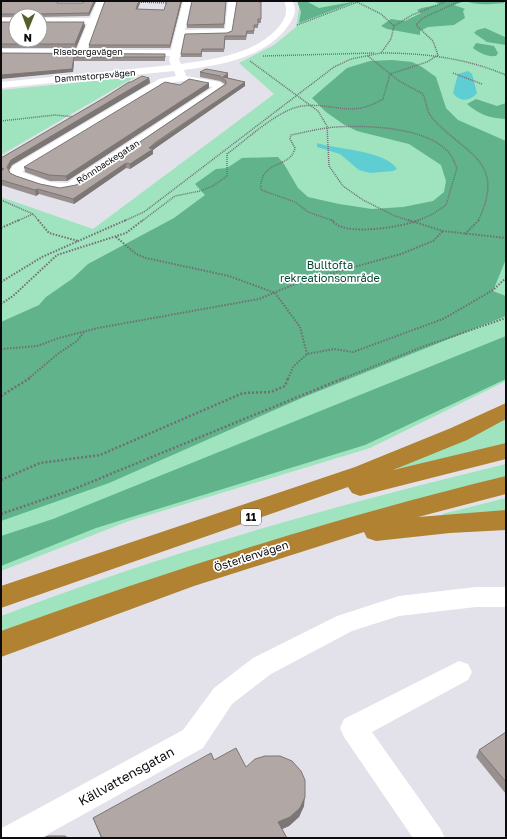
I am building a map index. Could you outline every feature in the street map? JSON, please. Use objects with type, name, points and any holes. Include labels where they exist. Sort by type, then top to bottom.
[{"type":"highway","points":[[1,597],[363,473],[459,434],[506,410]]},
{"type":"highway","name":"11","points":[[1,597],[204,531],[316,498],[506,451]]},
{"type":"highway","name":"Österlenvägen","points":[[1,644],[112,602],[260,553],[397,513],[506,485]]},
{"type":"highway","points":[[260,553],[405,526],[506,520]]},
{"type":"street","points":[[81,52],[101,1]]},
{"type":"street","points":[[180,33],[229,31],[232,1]]},
{"type":"street","name":"Dammstorpsvägen","points":[[1,85],[179,73],[189,66],[241,55],[272,38],[285,25],[291,12],[288,1]]},
{"type":"street","points":[[179,73],[174,60],[187,2]]},
{"type":"street","points":[[48,21],[93,21]]},
{"type":"street","points":[[12,52],[15,48]]},
{"type":"street","name":"Risebergavägen","points":[[1,52],[175,53]]},
{"type":"street","name":"Rönnbackegatan","points":[[179,73],[216,84],[220,87],[72,186],[59,188],[20,176],[15,173],[18,169],[163,81],[179,73]]},
{"type":"street","name":"Källvattensgatan","points":[[12,838],[193,739],[223,696],[262,666],[345,623],[399,606],[476,597],[506,597]]},
{"type":"street","points":[[430,838],[353,728],[459,672]]},
{"type":"path","points":[[355,1],[386,17],[394,26]]},
{"type":"path","points":[[293,26],[360,1]]},
{"type":"path","points":[[1,282],[42,257],[144,212],[334,67],[351,60],[381,53],[391,38],[394,26],[417,12],[447,1]]},
{"type":"path","points":[[438,55],[436,45],[432,39],[416,25],[423,18],[460,1]]},
{"type":"path","points":[[132,2],[187,2]]},
{"type":"path","points":[[256,57],[381,53],[438,55],[480,64],[506,75]]},
{"type":"path","points":[[1,304],[13,296],[57,255],[126,233],[175,196],[200,191],[213,186],[227,176],[227,154],[286,110],[313,106],[352,110],[370,107],[383,99],[390,74],[401,69],[429,63],[438,55]]},
{"type":"path","points":[[368,56],[400,82],[415,88],[424,96],[427,109],[433,117],[449,134],[473,150]]},
{"type":"path","points":[[252,58],[246,58],[313,106],[327,128],[327,155],[329,166],[343,186],[363,200],[394,216],[443,230],[506,238]]},
{"type":"path","points":[[453,73],[482,84]]},
{"type":"path","points":[[339,126],[386,128],[426,138],[448,153],[457,168],[446,205],[433,214],[415,222],[391,228],[356,229],[336,224],[334,221],[308,212],[295,202],[263,191],[261,188],[262,174],[266,169],[291,158],[296,150],[296,144],[290,139],[291,135],[300,132],[327,128],[339,126]]},
{"type":"path","points":[[1,200],[33,214],[49,232],[78,241]]},
{"type":"path","points":[[465,234],[476,225],[485,212]]},
{"type":"path","points":[[1,228],[33,214]]},
{"type":"path","points":[[1,349],[37,346],[85,331],[201,308],[259,299],[300,282],[401,254],[433,241],[443,230]]},
{"type":"path","points":[[116,237],[136,254],[146,258],[180,264],[229,276],[274,293],[300,327],[307,354]]},
{"type":"path","points":[[1,480],[40,463],[100,456],[243,393],[270,392],[285,386],[293,366],[307,354],[334,349],[353,352],[443,319],[493,290],[506,278]]},
{"type":"path","points":[[1,514],[74,489],[408,353],[506,318]]},
{"type":"path","points":[[1,396],[41,370],[59,353],[76,341],[85,331]]},
{"type":"green space","points":[[297,1],[311,1],[308,2],[319,8],[357,1],[299,23],[301,12]]},
{"type":"green space","name":"Bulltofta rekreationsområde","points":[[298,1],[506,1],[506,381],[370,448],[129,521],[1,571],[1,197],[93,229],[274,94],[239,63],[274,45],[296,27],[300,4]]},
{"type":"green space","points":[[432,1],[465,1],[454,5],[465,9],[463,11],[465,18],[454,25],[428,27],[420,31],[420,35],[387,29],[381,26],[391,19],[405,21],[421,13],[417,10],[440,4]]},
{"type":"green space","points":[[465,1],[504,1],[504,3],[480,4]]},
{"type":"green space","points":[[485,28],[505,37],[506,45],[487,42],[474,33],[477,30]]},
{"type":"green space","points":[[476,43],[494,46],[498,53],[496,56],[493,56],[481,53],[473,48]]},
{"type":"green space","points":[[392,60],[412,62],[422,67],[436,77],[446,108],[458,120],[506,141],[506,259],[493,291],[506,296],[506,316],[304,397],[109,483],[1,521],[1,322],[39,305],[46,297],[72,279],[88,264],[174,218],[205,195],[195,184],[216,169],[227,168],[242,158],[278,157],[284,164],[298,188],[308,197],[339,204],[372,209],[403,207],[433,201],[444,192],[446,181],[441,165],[409,144],[357,131],[343,124],[326,112],[312,98],[347,68],[370,61]]},
{"type":"green space","points":[[135,77],[1,155],[1,90]]},
{"type":"green space","points":[[476,99],[497,106],[506,103],[506,119],[485,115],[476,111],[467,104]]},
{"type":"green space","points":[[506,336],[506,379],[365,445],[96,528],[1,566],[1,536],[53,519]]},
{"type":"green space","points":[[506,416],[506,444],[398,470],[395,466]]},
{"type":"green space","points":[[506,464],[506,477],[392,506],[233,553],[1,633],[1,616],[125,571],[251,532],[378,496]]},
{"type":"green space","points":[[506,498],[506,513],[444,517],[442,514]]},
{"type":"water","points":[[468,71],[472,74],[477,93],[471,98],[465,100],[458,98],[453,93],[458,74]]},
{"type":"water","points":[[317,143],[372,154],[391,163],[397,169],[393,171],[370,173],[359,170],[340,154],[317,147]]},
{"type":"building","points":[[1,1],[58,1],[57,3],[83,3],[84,1],[94,1],[89,13],[48,14],[48,8],[8,8],[8,14],[1,14]]},
{"type":"building","points":[[105,1],[139,1],[136,9],[164,10],[167,1],[181,1],[170,45],[89,45]]},
{"type":"building","points":[[192,1],[226,1],[224,24],[187,25]]},
{"type":"building","points":[[237,1],[261,2],[261,19],[258,19],[258,25],[254,25],[254,31],[247,31],[246,36],[225,36],[224,49],[202,49],[201,54],[181,54],[185,34],[227,33],[232,31]]},
{"type":"building","points":[[1,22],[8,22],[8,44],[1,44]]},
{"type":"building","points":[[48,22],[84,22],[75,44],[48,44]]},
{"type":"building","points":[[1,53],[165,54],[165,57],[74,57],[72,69],[1,75]]},
{"type":"building","points":[[206,69],[228,73],[223,77],[245,82],[149,148],[153,149],[130,164],[126,163],[73,199],[1,180],[1,171],[4,169],[1,168],[1,158],[129,82],[142,76],[149,78],[11,160],[7,167],[10,173],[40,184],[60,188],[76,185],[226,84],[226,81],[220,76],[200,72]]},
{"type":"building","points":[[189,79],[209,83],[66,176],[49,175],[24,167],[165,82],[180,85]]},
{"type":"building","points":[[506,732],[506,782],[479,750]]},
{"type":"building","points":[[236,748],[246,767],[255,759],[265,756],[280,756],[292,761],[301,771],[305,780],[305,797],[300,808],[290,817],[278,822],[287,838],[102,838],[93,818],[211,753],[214,760]]},
{"type":"building","points":[[49,836],[65,836],[68,838],[43,838]]}]
